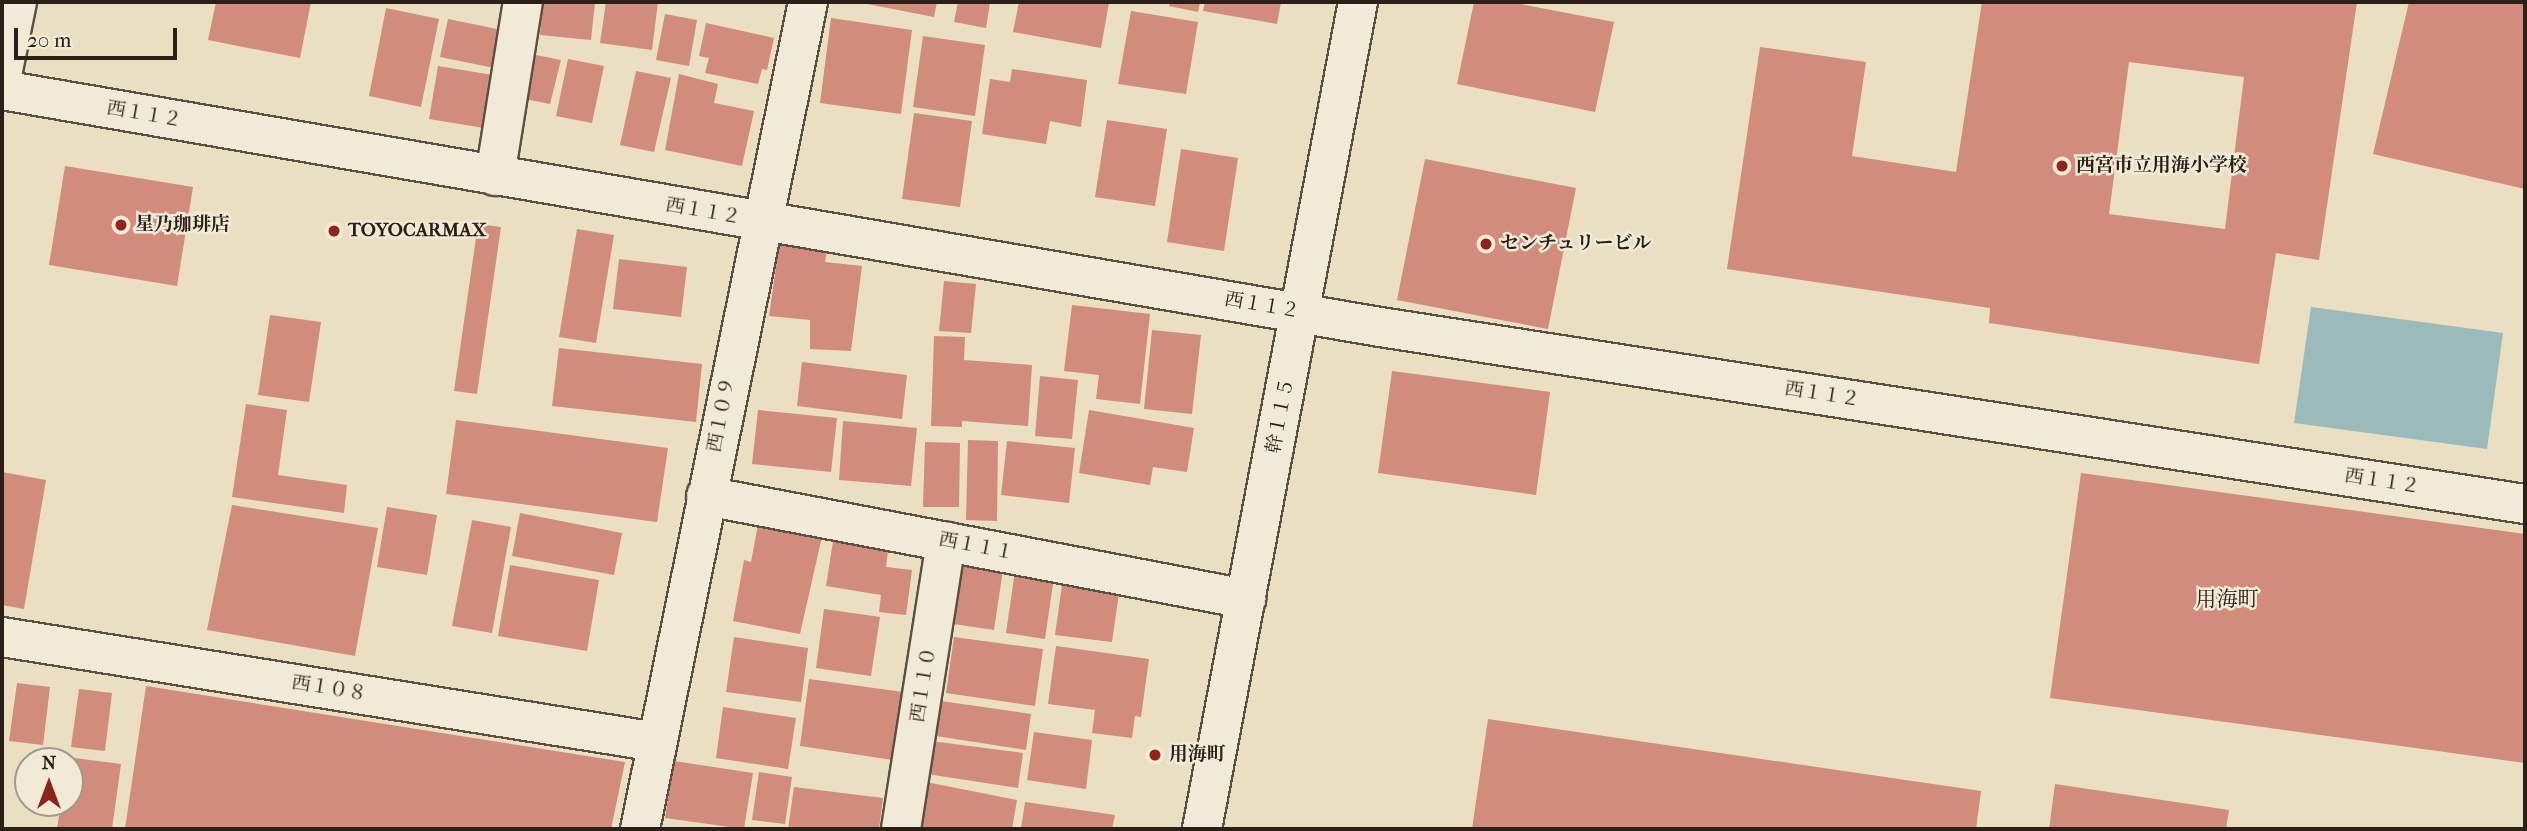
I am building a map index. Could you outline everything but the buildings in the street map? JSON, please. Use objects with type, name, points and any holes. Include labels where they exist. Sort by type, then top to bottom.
[{"type":"street","points":[[2,75],[17,2]]},
{"type":"street","points":[[495,176],[523,2]]},
{"type":"street","name":"西１０９","points":[[640,829],[760,222],[808,2]]},
{"type":"street","name":"幹１１５","points":[[1202,829],[1358,2]]},
{"type":"street","name":"西１１２","points":[[2,90],[1301,313],[2525,504]]},
{"type":"street","name":"西１１１","points":[[706,496],[1246,599]]},
{"type":"street","name":"西１１０","points":[[901,829],[946,542]]},
{"type":"street","name":"西１０８","points":[[2,637],[657,742]]},
{"type":"water","points":[[2311,307],[2503,333],[2487,449],[2294,423]]},
{"type":"place","name":"西宮市立用海小学校","points":[[2062,166]]},
{"type":"place","name":"星乃珈琲店","points":[[121,225]]},
{"type":"place","name":"TOYOCARMAX","points":[[334,231]]},
{"type":"place","name":"センチュリービル","points":[[1486,244]]},
{"type":"place","name":"用海町","points":[[1155,755]]},
{"type":"district","name":"用海町","points":[[2227,599]]}]
